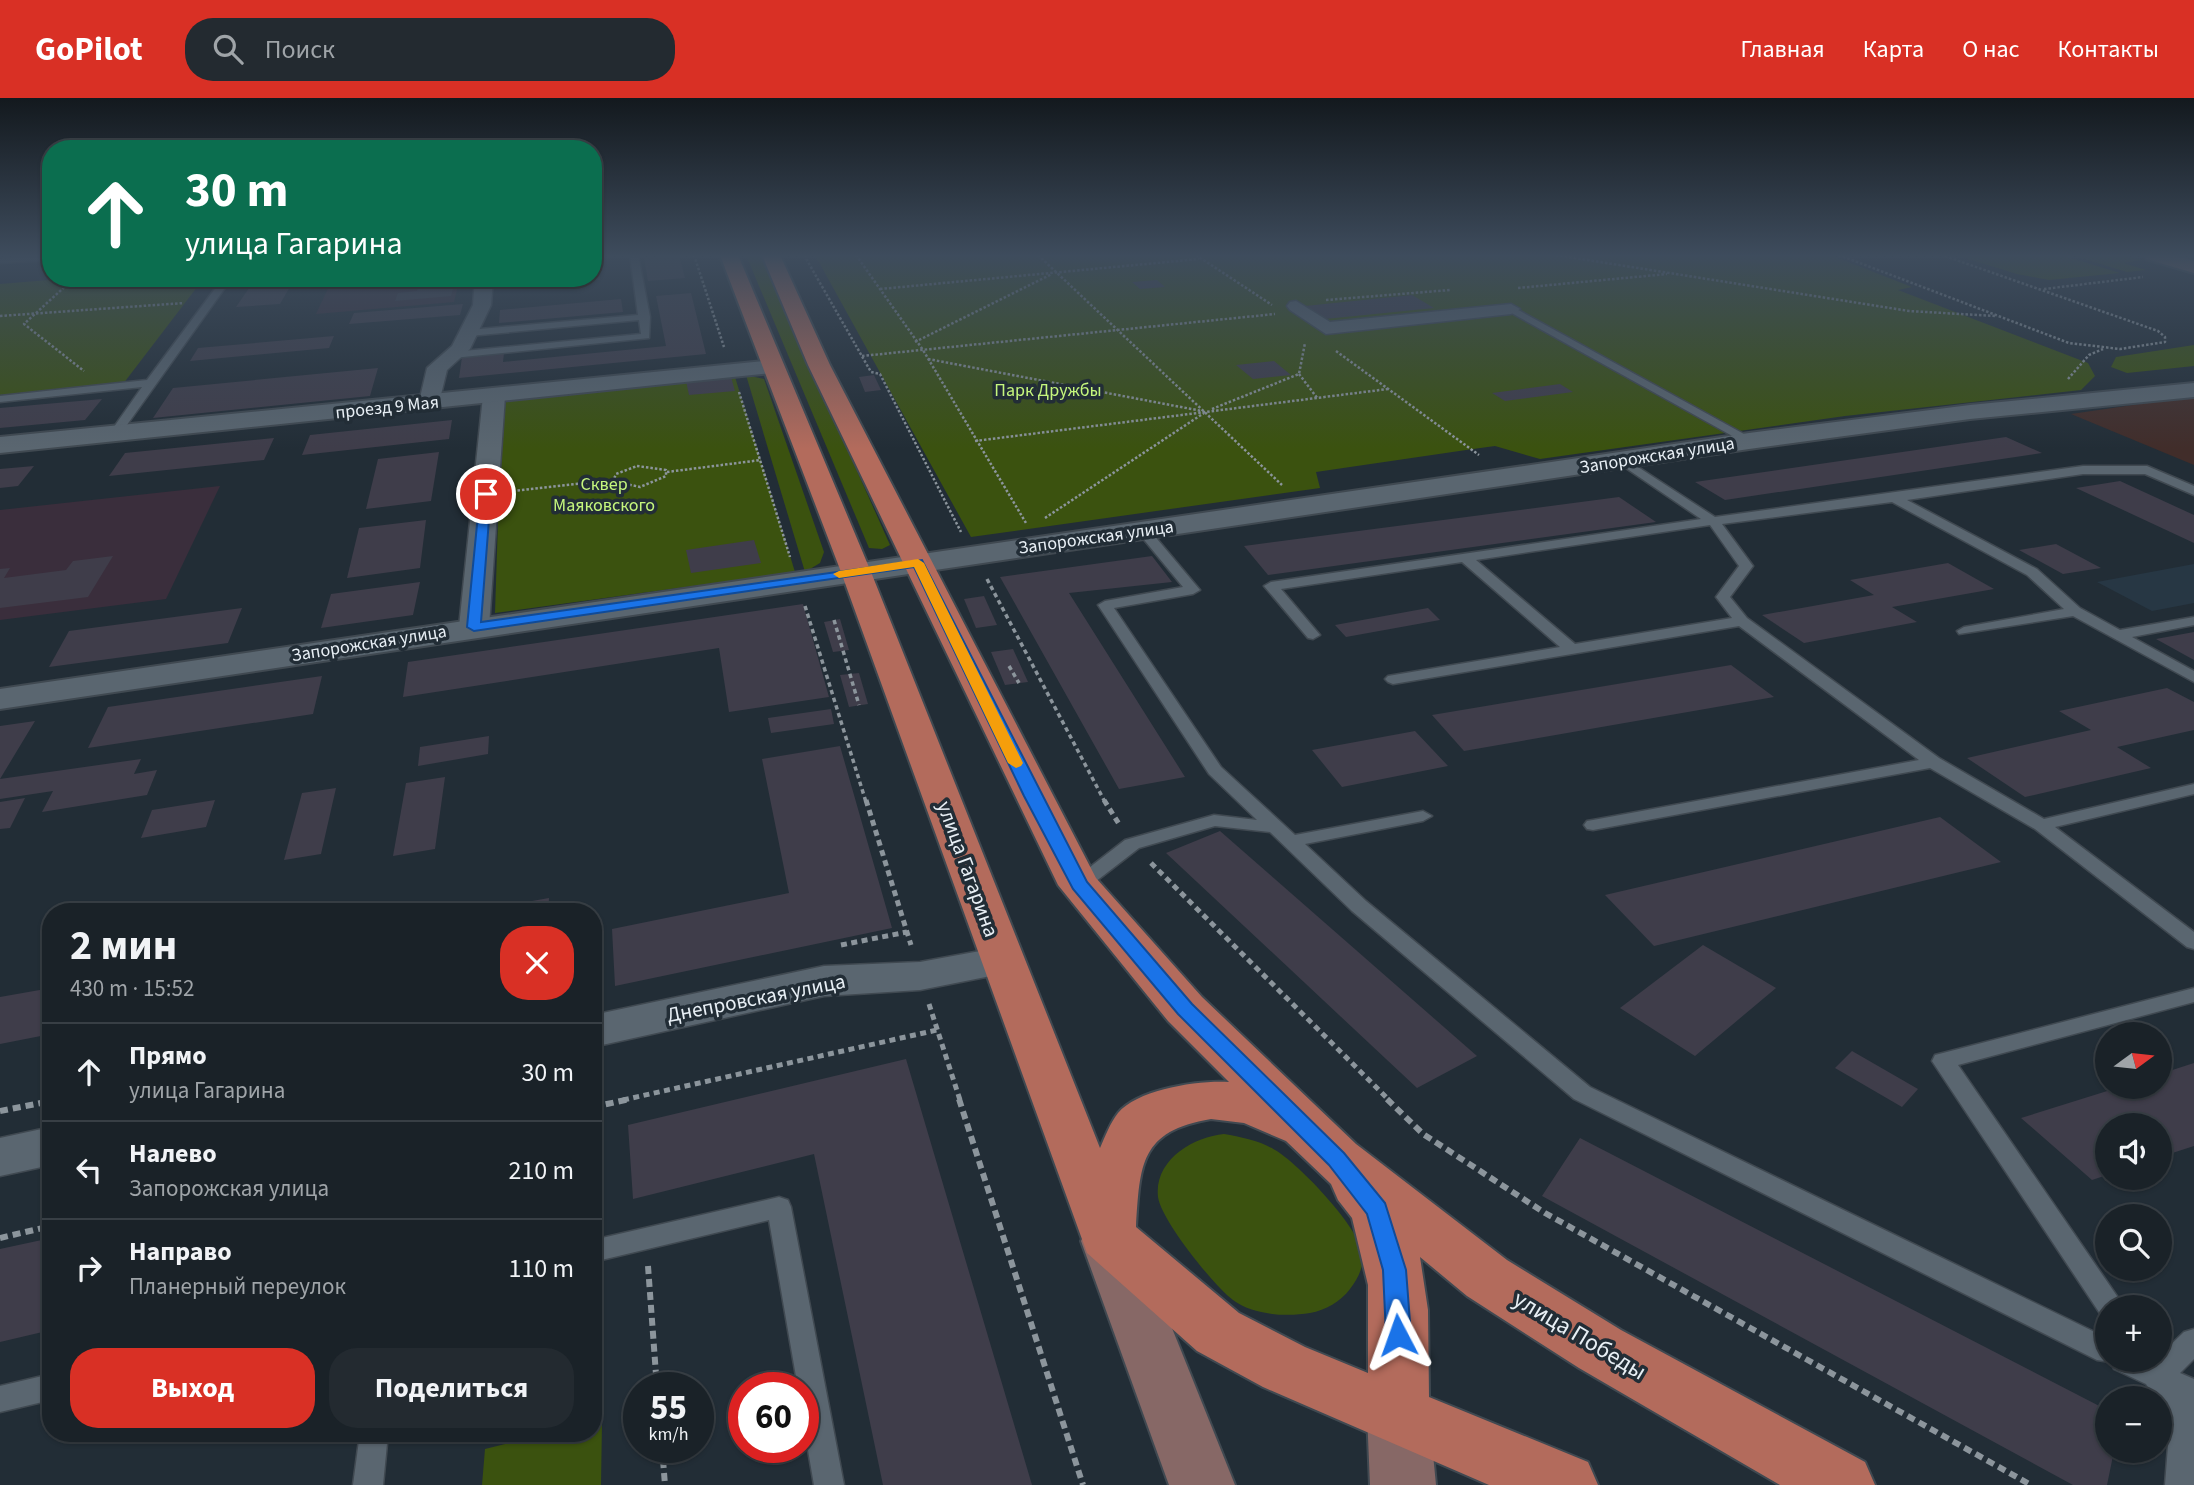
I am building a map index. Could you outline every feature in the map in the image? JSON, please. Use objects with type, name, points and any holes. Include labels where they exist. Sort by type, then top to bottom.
[{"type":"main road","name":"улица Гагарина","points":[[755,320],[856,572],[1202,1485]]},
{"type":"main road","points":[[799,320],[819,365],[1032,796],[1079,885],[1185,1009],[1323,1146],[1377,1210],[1394,1270],[1402,1485]]},
{"type":"main road","points":[[1323,1146],[1253,1104],[1211,1100],[1172,1106],[1137,1126],[1113,1174],[1107,1236],[1218,1332],[1284,1367],[1565,1485]]},
{"type":"main road","name":"улица Победы","points":[[1323,1146],[1487,1278],[1600,1349],[1842,1485]]},
{"type":"street","points":[[430,402],[435,372],[460,349],[475,320]]},
{"type":"street","points":[[1315,320],[1326,328],[1407,320]]},
{"type":"street","name":"проезд 9 Мая","points":[[0,445],[774,367]]},
{"type":"street","name":"Запорожская улица","points":[[0,699],[1749,441],[1970,412],[2191,391]]},
{"type":"street","points":[[474,627],[494,396]]},
{"type":"street","name":"Днепровская улица","points":[[602,1029],[824,981],[920,976],[1002,961]]},
{"type":"street","points":[[0,1157],[42,1148]]},
{"type":"lane","points":[[115,434],[198,320]]},
{"type":"lane","points":[[469,333],[615,320]]},
{"type":"lane","points":[[453,355],[646,337],[645,320]]},
{"type":"lane","points":[[1530,320],[1749,441]]},
{"type":"lane","points":[[0,398],[150,383]]},
{"type":"lane","points":[[1621,460],[1713,521],[1746,566],[1723,597],[1742,621],[1933,762],[2041,825],[2194,942]]},
{"type":"lane","points":[[1313,635],[1271,586],[2083,470],[2147,470],[2194,491]]},
{"type":"lane","points":[[1894,498],[2032,572],[2075,611],[2194,677]]},
{"type":"lane","points":[[1142,530],[1193,590],[1105,605],[1215,770],[1359,906],[1582,1093],[2095,1345]]},
{"type":"lane","points":[[1466,558],[1571,649]]},
{"type":"lane","points":[[1965,631],[2075,611]]},
{"type":"lane","points":[[1393,679],[1742,621]]},
{"type":"lane","points":[[2119,635],[2194,621]]},
{"type":"lane","points":[[1593,825],[1933,762]]},
{"type":"lane","points":[[2041,825],[2194,789]]},
{"type":"lane","points":[[1079,885],[1132,844],[1214,820],[1280,834],[1423,816]]},
{"type":"lane","points":[[2102,1295],[1943,1061],[2194,995]]},
{"type":"lane","points":[[602,1249],[779,1207],[829,1485]]},
{"type":"lane","points":[[2172,1355],[2194,1341]]},
{"type":"lane","points":[[2154,1372],[2184,1417],[2180,1485]]},
{"type":"lane","points":[[2158,1372],[2194,1393]]},
{"type":"lane","points":[[0,1399],[42,1389]]},
{"type":"lane","points":[[368,1485],[373,1442]]},
{"type":"path","points":[[29,320],[24,324],[105,388]]},
{"type":"path","points":[[715,320],[937,1030],[1083,1485]]},
{"type":"path","points":[[841,320],[871,372],[880,374],[972,555],[1100,795],[1132,844],[1423,1134],[1545,1213],[2031,1485]]},
{"type":"path","points":[[900,320],[923,350],[975,441],[1030,528]]},
{"type":"path","points":[[915,342],[960,320]]},
{"type":"path","points":[[1108,320],[1291,493]]},
{"type":"path","points":[[862,356],[1218,320]]},
{"type":"path","points":[[2008,320],[2069,343],[2104,348],[2158,345],[2165,342],[2165,337],[2158,331],[2127,320]]},
{"type":"path","points":[[1306,344],[1300,374],[1318,399]]},
{"type":"path","points":[[2067,380],[2089,355],[2104,348]]},
{"type":"path","points":[[1334,350],[1489,462]]},
{"type":"path","points":[[928,359],[1206,412]]},
{"type":"path","points":[[1039,522],[1206,412],[1300,374]]},
{"type":"path","points":[[975,441],[1388,389]]},
{"type":"path","points":[[613,480],[621,471],[637,466],[655,466],[667,472],[761,460]]},
{"type":"path","points":[[486,494],[613,480],[624,486],[640,486],[662,480],[667,472]]},
{"type":"path","points":[[834,620],[859,705]]},
{"type":"path","points":[[602,1105],[937,1030]]},
{"type":"path","points":[[0,1111],[42,1103]]},
{"type":"path","points":[[0,1238],[42,1228]]},
{"type":"path","points":[[646,1238],[656,1372]]},
{"type":"path","points":[[663,1463],[665,1485]]},
{"type":"shaded area","points":[[2194,396],[2194,465],[2071,414]]},
{"type":"shaded area","points":[[220,486],[166,599],[0,620],[0,510]]},
{"type":"shaded area","points":[[2194,564],[2194,603],[2152,611],[2097,582]]},
{"type":"green space","points":[[0,320],[172,320],[123,384],[0,395]]},
{"type":"green space","points":[[773,320],[790,320],[890,545],[882,549],[869,548]]},
{"type":"green space","name":"Парк Дружбы","points":[[851,320],[1975,320],[2088,363],[2095,376],[2081,390],[1845,416],[1540,459],[1495,446],[1473,449],[1316,472],[1320,488],[971,537]]},
{"type":"green space","points":[[2194,345],[2194,366],[2127,373],[2111,367],[2116,357]]},
{"type":"green space","points":[[746,375],[764,379],[824,552],[820,563],[805,572]]},
{"type":"green space","name":"Сквер Маяковского","points":[[735,377],[795,572],[495,613],[502,400]]},
{"type":"green space","points":[[1224,1134],[1264,1144],[1285,1157],[1327,1198],[1352,1229],[1360,1244],[1362,1264],[1350,1289],[1332,1305],[1316,1312],[1291,1315],[1260,1312],[1241,1305],[1214,1281],[1168,1221],[1158,1197],[1162,1172],[1188,1145]]},
{"type":"green space","points":[[513,1442],[602,1442],[601,1485],[482,1485],[485,1449]]},
{"type":"building","points":[[351,320],[402,320],[349,324]]},
{"type":"building","points":[[499,320],[536,320],[499,323]]},
{"type":"building","points":[[661,320],[698,320],[706,354],[459,378],[462,357],[504,353],[503,362],[666,346]]},
{"type":"building","points":[[334,336],[329,348],[190,361],[198,348]]},
{"type":"building","points":[[1274,361],[1291,375],[1253,379],[1236,365]]},
{"type":"building","points":[[378,368],[370,396],[153,418],[173,388]]},
{"type":"building","points":[[874,375],[881,390],[865,392],[859,377]]},
{"type":"building","points":[[731,377],[735,391],[689,395],[686,381]]},
{"type":"building","points":[[1560,384],[1573,392],[1505,401],[1492,393]]},
{"type":"building","points":[[102,399],[85,420],[0,428],[0,408]]},
{"type":"building","points":[[452,420],[449,439],[302,455],[310,435]]},
{"type":"building","points":[[2006,437],[2042,453],[1725,500],[1695,482]]},
{"type":"building","points":[[274,438],[264,460],[109,476],[125,453]]},
{"type":"building","points":[[439,452],[431,501],[366,509],[378,459]]},
{"type":"building","points":[[34,466],[18,486],[0,488],[0,469]]},
{"type":"building","points":[[2120,481],[2194,515],[2194,543],[2076,488]]},
{"type":"building","points":[[1619,497],[1656,522],[1268,575],[1244,546]]},
{"type":"building","points":[[426,520],[420,568],[347,578],[359,528]]},
{"type":"building","points":[[754,540],[761,563],[691,573],[686,550]]},
{"type":"building","points":[[2056,544],[2101,568],[2063,574],[2019,550]]},
{"type":"building","points":[[113,556],[88,597],[0,608],[0,569],[10,568],[4,578],[66,570],[73,561]]},
{"type":"building","points":[[1152,556],[1172,582],[1069,593],[1185,777],[1119,789],[1000,577]]},
{"type":"building","points":[[1948,563],[1994,589],[1892,607],[1917,622],[1804,643],[1762,615],[1874,595],[1850,580]]},
{"type":"building","points":[[420,582],[413,615],[321,628],[331,594]]},
{"type":"building","points":[[984,596],[997,625],[976,628],[964,599]]},
{"type":"building","points":[[803,604],[829,697],[729,712],[719,648],[403,697],[408,662]]},
{"type":"building","points":[[242,608],[228,643],[49,667],[69,631]]},
{"type":"building","points":[[1428,608],[1440,620],[1346,637],[1335,625]]},
{"type":"building","points":[[840,619],[849,650],[833,652],[824,622]]},
{"type":"building","points":[[2194,632],[2194,660],[2156,639]]},
{"type":"building","points":[[1013,649],[1028,682],[1005,685],[991,652]]},
{"type":"building","points":[[1731,665],[1774,697],[1464,751],[1432,715]]},
{"type":"building","points":[[859,673],[868,704],[849,707],[840,675]]},
{"type":"building","points":[[322,676],[313,714],[88,748],[108,707]]},
{"type":"building","points":[[2167,688],[2194,702],[2194,730],[2117,747],[2151,768],[2025,797],[1967,758],[2091,730],[2059,711]]},
{"type":"building","points":[[831,709],[834,724],[771,733],[768,718]]},
{"type":"building","points":[[35,721],[0,779],[0,726]]},
{"type":"building","points":[[1415,731],[1448,766],[1342,787],[1312,750]]},
{"type":"building","points":[[489,736],[488,754],[418,766],[420,747]]},
{"type":"building","points":[[840,746],[892,928],[615,986],[612,929],[789,893],[762,759]]},
{"type":"building","points":[[141,759],[134,774],[157,770],[147,795],[42,812],[53,791],[0,799],[0,779]]},
{"type":"building","points":[[445,777],[435,849],[393,856],[406,783]]},
{"type":"building","points":[[336,788],[321,854],[284,860],[302,793]]},
{"type":"building","points":[[25,798],[10,828],[0,829],[0,802]]},
{"type":"building","points":[[215,800],[206,827],[141,838],[152,810]]},
{"type":"building","points":[[1940,817],[2001,862],[1654,946],[1605,895]]},
{"type":"building","points":[[1220,831],[1477,1056],[1417,1088],[1166,853]]},
{"type":"building","points":[[549,898],[549,903],[521,903]]},
{"type":"building","points":[[1703,945],[1776,988],[1695,1056],[1620,1008]]},
{"type":"building","points":[[42,990],[42,1036],[0,1044],[0,997]]},
{"type":"building","points":[[1852,1051],[1918,1089],[1902,1107],[1835,1068]]},
{"type":"building","points":[[906,1059],[1032,1485],[883,1485],[814,1154],[633,1199],[628,1125]]},
{"type":"building","points":[[2194,1063],[2194,1146],[2172,1153],[2172,1113],[2095,1113],[2095,1179],[2092,1180],[2021,1118],[2095,1095],[2095,1099],[2172,1099],[2172,1070]]},
{"type":"building","points":[[1580,1138],[2095,1404],[2095,1463],[2112,1463],[2107,1485],[2073,1485],[1542,1196]]},
{"type":"building","points":[[42,1240],[42,1332],[0,1342],[0,1249]]},
{"type":"slow traffic","points":[[839,574],[918,563],[1016,763]]},
{"type":"route","points":[[486,494],[474,627],[918,563],[1032,796],[1079,885],[1185,1009],[1337,1159],[1377,1210],[1394,1270],[1398,1335]]}]
